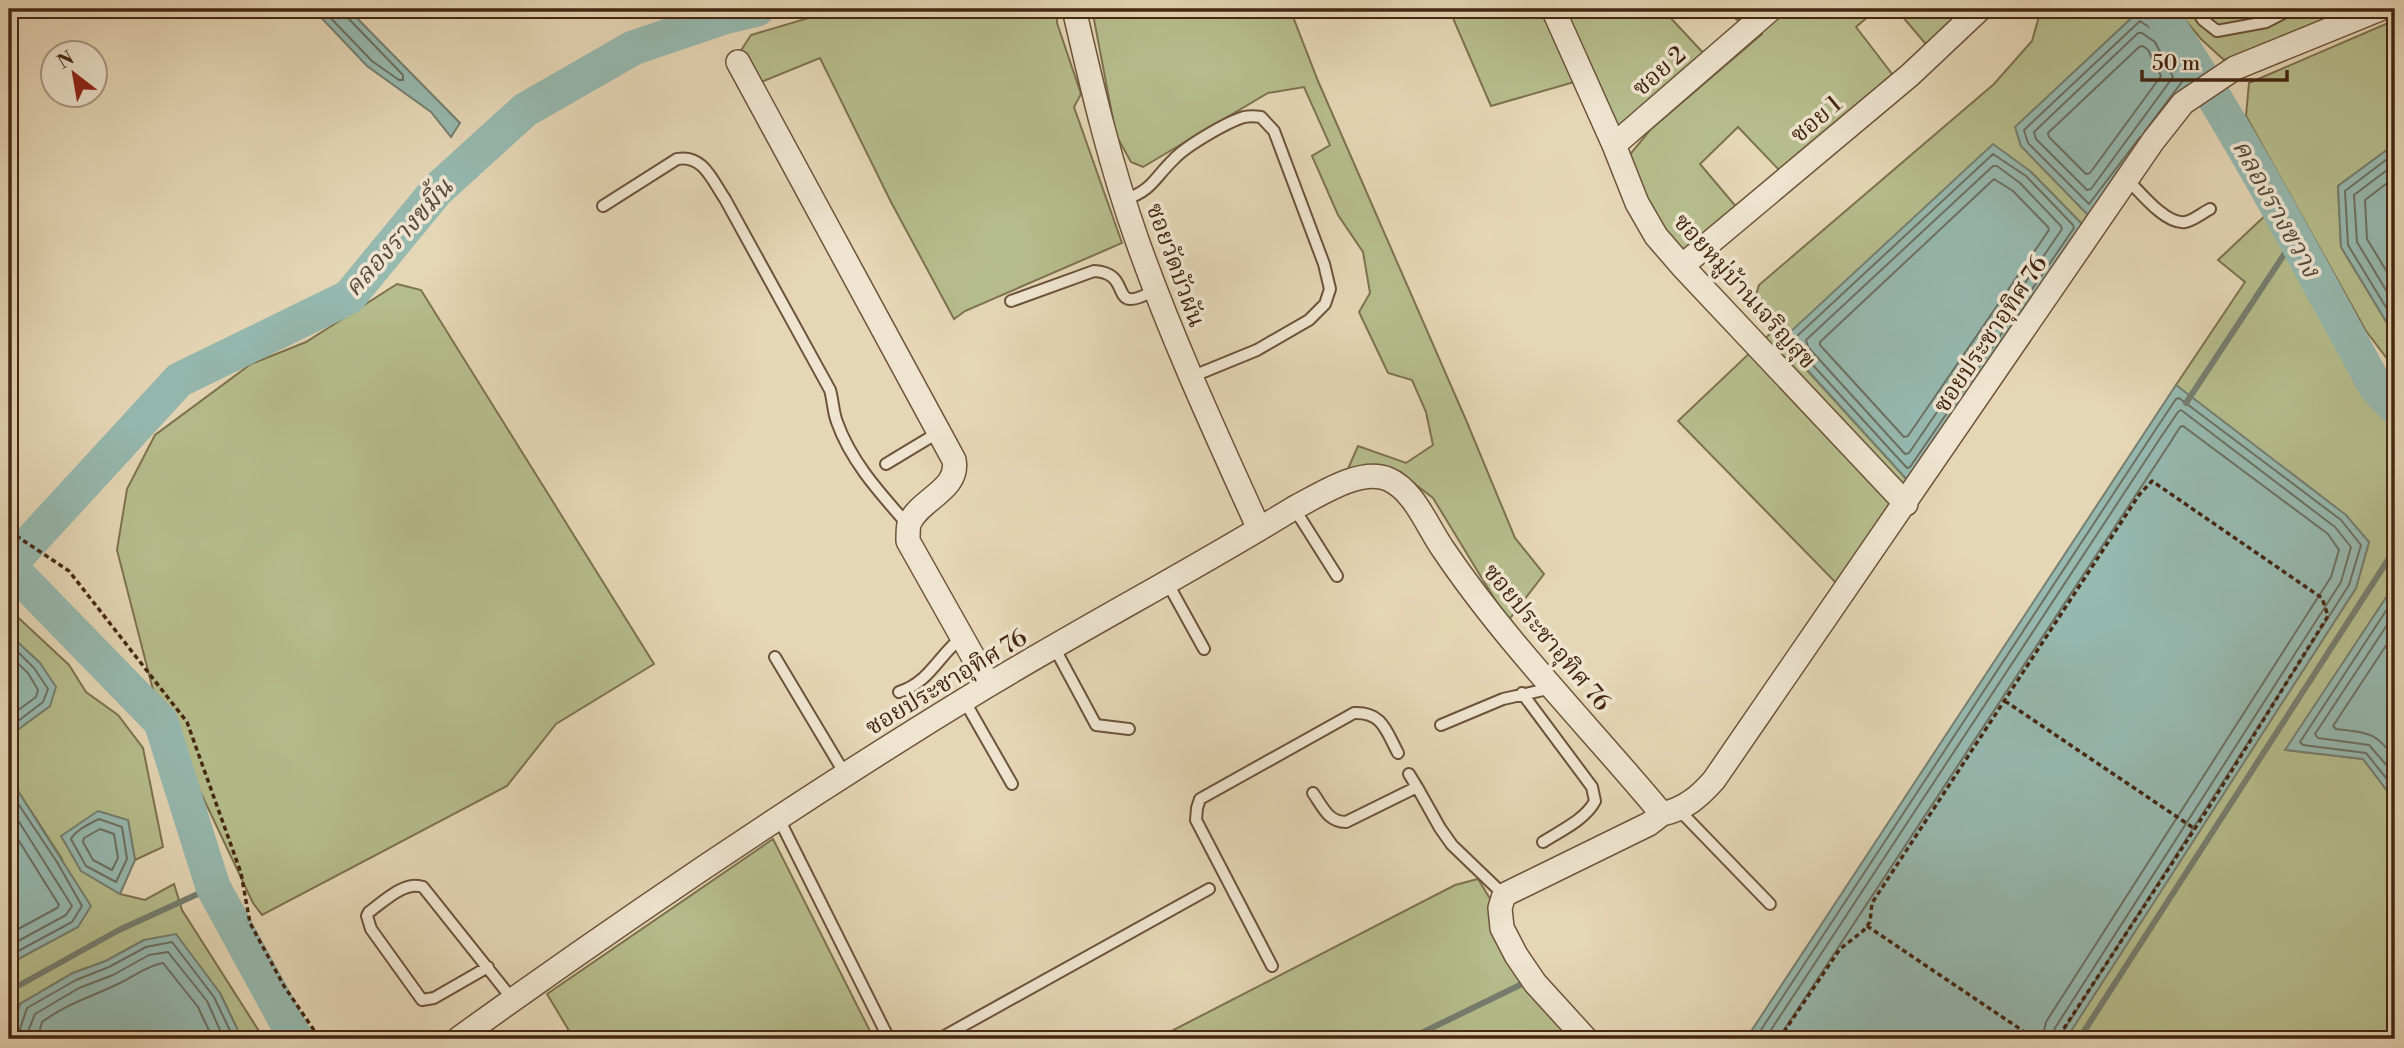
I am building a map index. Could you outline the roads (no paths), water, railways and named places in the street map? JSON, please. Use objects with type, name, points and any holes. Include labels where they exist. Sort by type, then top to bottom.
[{"type":"street","name":"ซอยวัดบัวผัน","points":[[1074,9],[1105,139],[1155,290],[1259,529]]},
{"type":"street","name":"ซอยหมู่บ้านเจริญสุข","points":[[1553,9],[1614,145],[1636,203],[1656,236],[1906,504]]},
{"type":"street","name":"ซอย 2","points":[[1614,145],[1771,9]]},
{"type":"street","name":"ซอย 1","points":[[1682,266],[1910,75],[1980,9]]},
{"type":"street","name":"ซอยประชาอุทิศ 76","points":[[458,1039],[778,817],[964,700],[1294,508],[1344,483],[1365,476],[1387,478],[1406,491],[1483,604],[1555,688],[1671,812],[1699,797],[1714,780],[2127,179],[2183,103],[2235,68],[2380,9]]},
{"type":"street","points":[[738,62],[954,460],[956,470],[951,480],[908,525],[908,541],[989,685]]},
{"type":"street","points":[[1586,1039],[1535,983],[1516,955],[1502,928],[1500,908],[1504,895],[1671,812]]},
{"type":"lane","points":[[2196,9],[2203,20],[2217,31],[2266,22],[2291,9]]},
{"type":"lane","points":[[1124,200],[1151,186],[1174,158],[1223,126],[1246,116],[1261,117],[1274,131],[1324,264],[1330,289],[1325,304],[1309,320],[1257,350],[1191,377]]},
{"type":"lane","points":[[603,206],[677,159],[694,159],[705,169],[830,390],[836,419],[846,444],[867,476],[908,525]]},
{"type":"lane","points":[[2127,179],[2161,213],[2176,222],[2186,222],[2210,209]]},
{"type":"lane","points":[[1011,301],[1094,271],[1111,275],[1129,301],[1155,290]]},
{"type":"lane","points":[[886,464],[939,432]]},
{"type":"lane","points":[[1294,508],[1337,576]]},
{"type":"lane","points":[[1167,582],[1204,649]]},
{"type":"lane","points":[[898,692],[909,689],[927,677],[950,646],[962,637]]},
{"type":"lane","points":[[1054,647],[1096,725],[1129,729]]},
{"type":"lane","points":[[775,657],[845,774]]},
{"type":"lane","points":[[1441,725],[1503,699],[1555,688]]},
{"type":"lane","points":[[1522,693],[1592,788],[1595,801],[1581,818],[1542,842]]},
{"type":"lane","points":[[964,700],[1012,784]]},
{"type":"lane","points":[[1272,966],[1196,820],[1196,808],[1200,799],[1354,713],[1370,712],[1380,720],[1398,753]]},
{"type":"lane","points":[[1409,774],[1452,845],[1504,895]]},
{"type":"lane","points":[[1313,793],[1330,818],[1336,822],[1346,822],[1417,787]]},
{"type":"lane","points":[[1671,812],[1770,904]]},
{"type":"lane","points":[[778,817],[889,1039]]},
{"type":"lane","points":[[488,967],[434,998],[422,1000],[372,929],[367,916],[398,891],[419,884],[427,890],[488,967],[513,1000]]},
{"type":"lane","points":[[939,1039],[1209,889]]},
{"type":"water","points":[[313,9],[348,9],[460,123],[451,137],[431,112],[367,66]]},
{"type":"water","points":[[2139,11],[2167,31],[2193,82],[2183,90],[2091,218],[2021,146],[2015,127]]},
{"type":"water","points":[[1993,144],[2030,171],[2084,226],[1909,482],[1793,354],[1787,335]]},
{"type":"water","points":[[2395,144],[2395,336],[2341,247],[2338,186]]},
{"type":"water","points":[[2176,385],[2346,515],[2369,542],[2356,588],[2066,1039],[1746,1039]]},
{"type":"water","points":[[2395,584],[2395,801],[2363,759],[2285,750]]},
{"type":"water","points":[[9,634],[40,663],[56,687],[50,706],[9,736]]},
{"type":"water","points":[[9,777],[91,906],[78,927],[9,964]]},
{"type":"water","points":[[98,811],[128,820],[135,860],[120,894],[81,871],[61,836]]},
{"type":"water","points":[[176,934],[220,993],[242,1039],[16,1039],[12,1031],[20,1004],[73,973],[106,961],[144,940]]},
{"type":"waterway","name":"คลองรางขมิ้น","points":[[9,565],[179,380],[349,297],[437,190],[525,110],[633,48],[724,17],[757,9]]},
{"type":"waterway","name":"คลองรางขวาง","points":[[2158,9],[2244,148],[2376,387],[2395,407]]},
{"type":"waterway","points":[[2186,403],[2295,238]]},
{"type":"waterway","points":[[2079,1039],[2395,549]]},
{"type":"waterway","points":[[9,566],[161,722],[213,887],[296,1039]]},
{"type":"waterway","points":[[9,991],[119,930],[213,887]]},
{"type":"waterway","points":[[1409,1039],[1520,985]]}]
